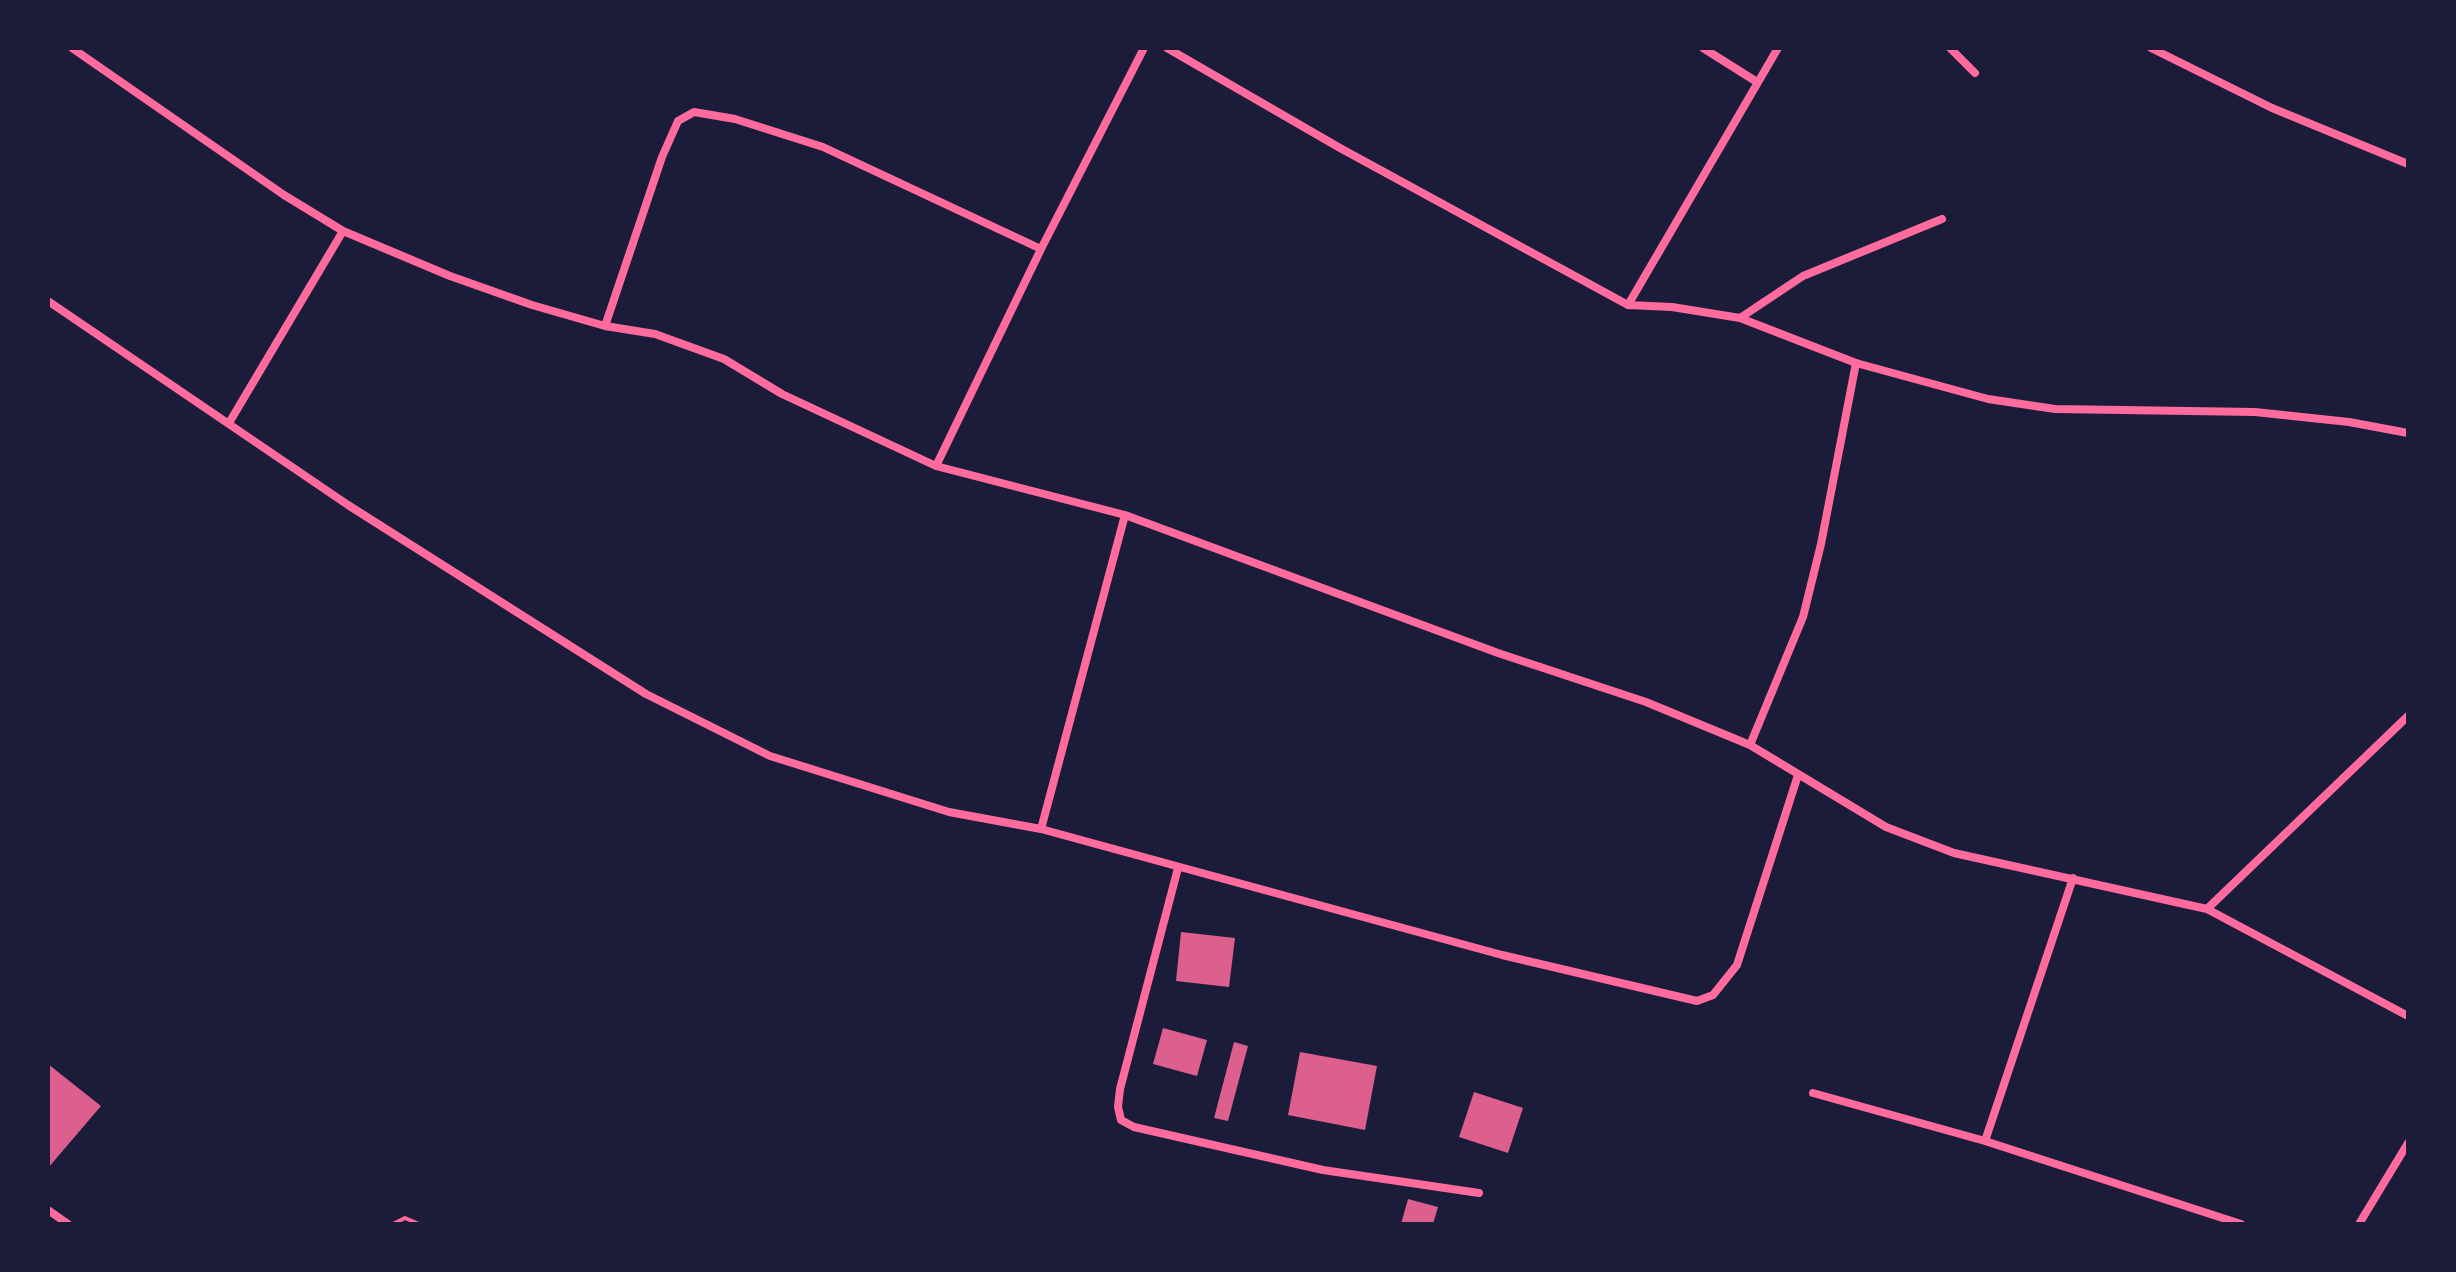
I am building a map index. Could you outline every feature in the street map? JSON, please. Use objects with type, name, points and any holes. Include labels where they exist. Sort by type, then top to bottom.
[{"type":"street","points":[[72,48],[284,195],[343,231],[450,276],[532,305],[606,326],[655,334],[724,359],[782,394],[936,466],[1126,515],[1498,653],[1646,702],[1750,745],[1886,826],[1954,853],[2207,908],[2408,1016]]},
{"type":"street","points":[[936,466],[1144,48]]},
{"type":"street","points":[[1167,48],[1390,176],[1628,305],[1672,307],[1740,318],[1856,364],[1988,399],[2055,409],[2255,412],[2408,433]]},
{"type":"street","points":[[1703,48],[1757,82]]},
{"type":"street","points":[[1628,305],[1778,48]]},
{"type":"street","points":[[1950,48],[1975,73]]},
{"type":"street","points":[[2150,48],[2272,108],[2408,164]]},
{"type":"street","points":[[606,326],[662,157],[678,121],[694,112],[734,119],[824,146],[1041,249]]},
{"type":"street","points":[[1740,318],[1803,276],[1942,219]]},
{"type":"street","points":[[230,422],[343,231]]},
{"type":"street","points":[[48,301],[348,506],[646,694],[770,756],[948,812],[1040,828],[1502,955],[1697,1001],[1714,995],[1737,965],[1798,775]]},
{"type":"street","points":[[1750,745],[1803,617],[1856,364]]},
{"type":"street","points":[[1040,828],[1126,515]]},
{"type":"street","points":[[2207,908],[2408,716]]},
{"type":"street","points":[[1178,868],[1120,1088],[1118,1106],[1122,1120],[1134,1127],[1324,1170],[1479,1193]]},
{"type":"street","points":[[1985,1140],[2073,878]]},
{"type":"street","points":[[1814,1093],[1985,1140],[2241,1224]]},
{"type":"street","points":[[2359,1224],[2408,1142]]},
{"type":"street","points":[[48,1210],[68,1224]]},
{"type":"lane","points":[[393,1224],[406,1218],[419,1224]]},
{"type":"building","points":[[1181,932],[1235,938],[1229,987],[1176,981]]},
{"type":"building","points":[[1163,1028],[1207,1040],[1197,1076],[1153,1064]]},
{"type":"building","points":[[1234,1042],[1248,1046],[1228,1121],[1214,1118]]},
{"type":"building","points":[[1300,1052],[1377,1066],[1365,1130],[1288,1115]]},
{"type":"building","points":[[48,1064],[101,1106],[48,1168]]},
{"type":"building","points":[[1474,1092],[1523,1108],[1508,1153],[1459,1137]]},
{"type":"building","points":[[1408,1199],[1438,1207],[1433,1224],[1401,1224]]}]
